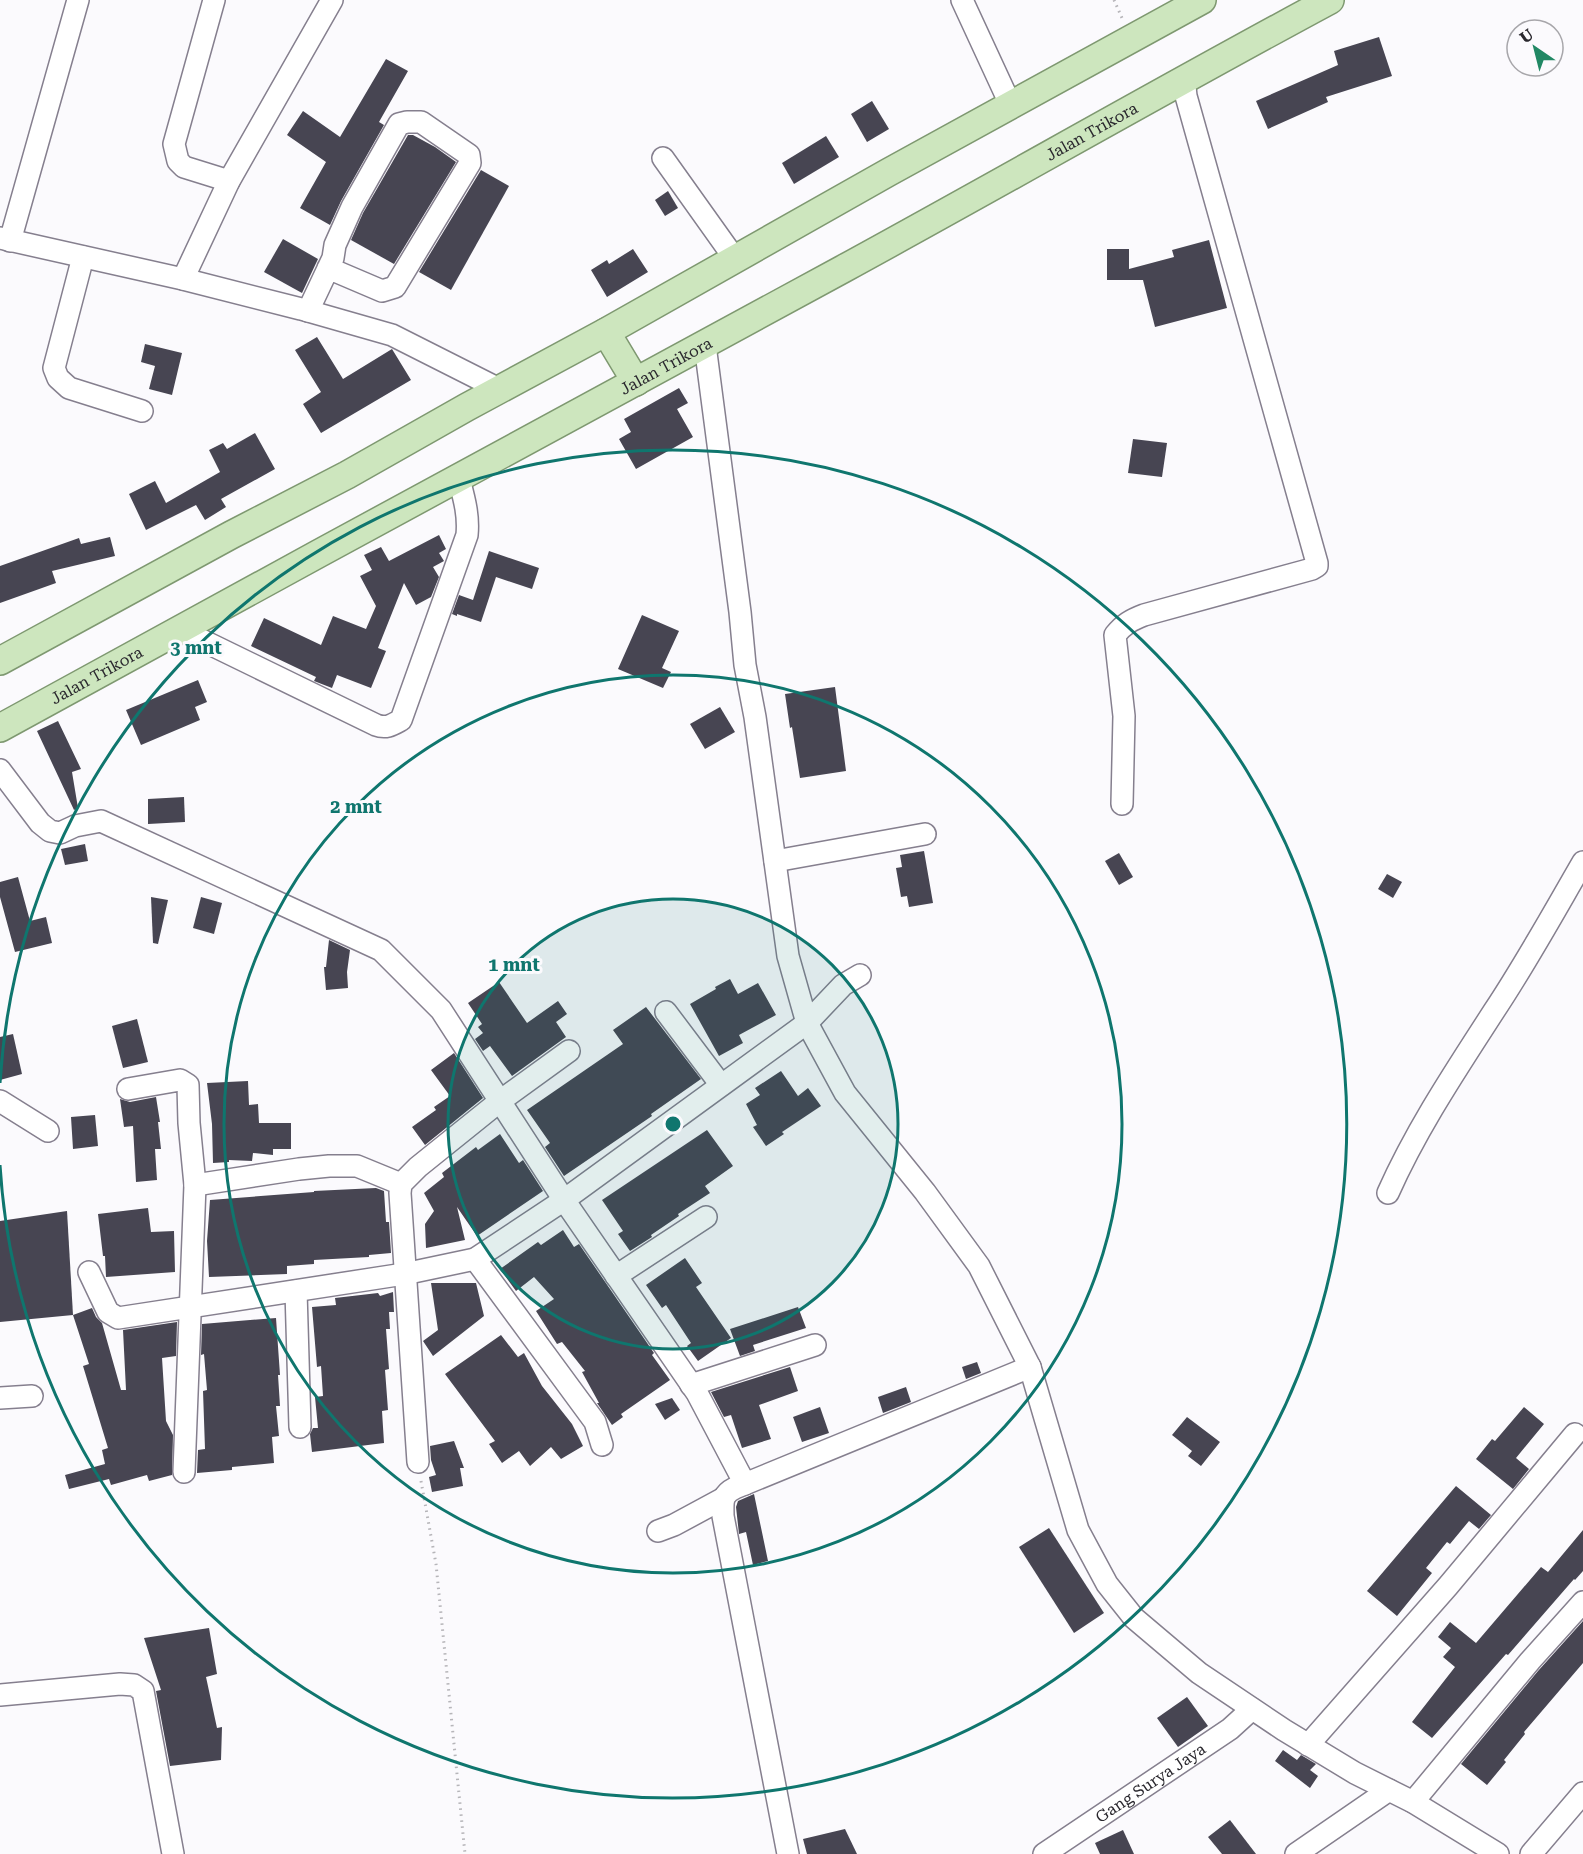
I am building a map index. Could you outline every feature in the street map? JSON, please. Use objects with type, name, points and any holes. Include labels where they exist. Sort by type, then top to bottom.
[{"type":"main road","points":[[0,661],[231,535],[347,475],[467,406],[501,390],[606,332],[889,172],[1202,0]]},
{"type":"main road","name":"Jalan Trikora","points":[[0,728],[1022,172],[1184,78],[1329,0]]},
{"type":"main road","points":[[606,332],[636,382]]},
{"type":"street","points":[[78,0],[5,239],[183,279],[392,335],[501,390]]},
{"type":"street","points":[[213,0],[174,144],[178,161],[184,167],[229,181]]},
{"type":"street","points":[[183,279],[229,181],[332,0]]},
{"type":"street","points":[[962,0],[1011,106]]},
{"type":"street","points":[[1122,804],[1124,716],[1115,635],[1129,620],[1317,566],[1186,96],[1184,78]]},
{"type":"street","points":[[308,311],[328,268],[333,258],[335,245],[352,207],[399,124],[421,122],[468,155],[470,163],[395,287],[382,291],[328,268]]},
{"type":"street","points":[[663,158],[735,260]]},
{"type":"street","points":[[83,257],[54,368],[58,378],[69,388],[142,411]]},
{"type":"street","points":[[705,345],[745,665],[788,956],[807,1023],[845,1093],[925,1192],[980,1266],[1030,1367],[1078,1530],[1107,1584],[1134,1618],[1199,1672],[1308,1745],[1355,1773],[1413,1802],[1498,1854]]},
{"type":"street","points":[[179,629],[376,725],[383,727],[392,725],[401,720],[466,535],[467,509],[459,478]]},
{"type":"street","points":[[0,770],[40,823],[50,831],[60,833],[75,826],[101,821],[381,950],[441,1010],[564,1200],[691,1385],[745,1484]]},
{"type":"street","points":[[775,861],[925,834]]},
{"type":"street","points":[[1388,1193],[1434,1104],[1509,988],[1583,862]]},
{"type":"street","points":[[89,1272],[108,1312],[118,1318],[404,1274],[475,1259],[564,1200],[807,1023],[843,985],[860,975]]},
{"type":"street","points":[[666,1012],[721,1085]]},
{"type":"street","points":[[418,1462],[404,1274],[401,1184],[418,1167],[500,1101],[569,1052]]},
{"type":"street","points":[[128,1089],[180,1080],[188,1085],[195,1185],[184,1472]]},
{"type":"street","points":[[0,1101],[48,1131]]},
{"type":"street","points":[[195,1185],[329,1166],[357,1166],[401,1184]]},
{"type":"street","points":[[616,1276],[706,1217]]},
{"type":"street","points":[[475,1259],[594,1422],[602,1444]]},
{"type":"street","points":[[296,1291],[300,1427]]},
{"type":"street","points":[[691,1385],[815,1345]]},
{"type":"street","points":[[788,1854],[723,1516],[724,1498],[727,1492],[745,1484],[1030,1367]]},
{"type":"street","points":[[0,1398],[32,1396]]},
{"type":"street","points":[[1308,1745],[1448,1586],[1575,1434]]},
{"type":"street","points":[[658,1531],[724,1498]]},
{"type":"street","points":[[1413,1802],[1530,1661],[1583,1602]]},
{"type":"street","points":[[0,1695],[120,1684],[134,1684],[143,1691],[173,1854]]},
{"type":"street","name":"Gang Surya Jaya","points":[[1044,1854],[1230,1729],[1252,1708]]},
{"type":"street","points":[[1296,1854],[1389,1790]]},
{"type":"street","points":[[1531,1854],[1582,1795]]},
{"type":"path","points":[[418,1462],[436,1564],[465,1854]]},
{"type":"building","points":[[1379,37],[1392,76],[1326,97],[1328,102],[1268,129],[1256,101],[1338,65],[1334,51]]},
{"type":"building","points":[[386,59],[408,71],[379,122],[384,125],[330,225],[300,208],[326,162],[287,135],[303,111],[340,137]]},
{"type":"building","points":[[872,101],[889,129],[867,142],[851,114]]},
{"type":"building","points":[[408,135],[413,135],[435,147],[456,162],[394,264],[351,240],[363,213]]},
{"type":"building","points":[[826,136],[839,157],[794,184],[782,163]]},
{"type":"building","points":[[481,170],[509,186],[451,290],[419,272]]},
{"type":"building","points":[[668,191],[678,208],[665,216],[655,200]]},
{"type":"building","points":[[283,239],[318,259],[302,293],[264,272]]},
{"type":"building","points":[[1209,240],[1227,308],[1155,327],[1143,280],[1107,280],[1107,249],[1129,249],[1129,269],[1174,257],[1172,250]]},
{"type":"building","points":[[633,249],[648,272],[607,297],[591,270],[607,260],[609,264]]},
{"type":"building","points":[[317,337],[343,379],[392,349],[411,380],[321,433],[303,404],[321,392],[295,350]]},
{"type":"building","points":[[145,344],[182,353],[172,395],[149,389],[155,366],[141,362]]},
{"type":"building","points":[[679,388],[688,403],[677,409],[693,437],[636,469],[619,439],[631,432],[624,419]]},
{"type":"building","points":[[255,433],[275,469],[221,499],[226,507],[205,520],[196,505],[146,530],[129,494],[155,481],[166,503],[220,472],[209,450],[223,443],[227,449]]},
{"type":"building","points":[[1133,439],[1167,443],[1162,477],[1128,473]]},
{"type":"building","points":[[439,535],[446,549],[439,553],[444,561],[433,567],[439,577],[431,597],[416,605],[404,583],[378,648],[386,651],[371,688],[337,675],[332,688],[314,681],[316,677],[251,646],[264,618],[321,645],[333,616],[366,629],[376,606],[360,576],[372,570],[364,555],[381,547],[389,561]]},
{"type":"building","points":[[110,537],[115,556],[52,571],[56,583],[0,603],[0,566],[79,538],[81,544]]},
{"type":"building","points":[[489,551],[539,568],[532,589],[496,577],[481,622],[452,614],[459,595],[473,600]]},
{"type":"building","points":[[642,615],[679,631],[662,668],[671,672],[663,688],[618,669]]},
{"type":"building","points":[[198,680],[207,702],[195,707],[200,720],[141,745],[126,710]]},
{"type":"building","points":[[835,687],[846,771],[800,778],[785,694]]},
{"type":"building","points":[[720,707],[735,732],[705,749],[690,724]]},
{"type":"building","points":[[58,721],[81,769],[72,772],[78,808],[74,810],[37,731]]},
{"type":"building","points":[[184,797],[185,822],[148,824],[148,799]]},
{"type":"building","points":[[85,844],[88,861],[65,865],[61,849]]},
{"type":"building","points":[[924,851],[933,903],[909,907],[907,896],[901,897],[896,868],[902,867],[900,855]]},
{"type":"building","points":[[1119,853],[1133,877],[1119,885],[1105,861]]},
{"type":"building","points":[[1387,874],[1402,882],[1393,898],[1378,889]]},
{"type":"building","points":[[18,877],[30,921],[46,917],[52,943],[15,952],[0,897],[0,882]]},
{"type":"building","points":[[151,897],[168,900],[158,944],[153,943]]},
{"type":"building","points":[[201,897],[222,903],[214,934],[193,928]]},
{"type":"building","points":[[329,940],[350,950],[347,972],[348,988],[326,990],[324,967],[326,967]]},
{"type":"building","points":[[730,979],[738,994],[758,983],[776,1015],[739,1035],[743,1043],[719,1056],[690,1004]]},
{"type":"building","points":[[499,982],[527,1023],[558,1001],[567,1014],[556,1022],[566,1037],[512,1076],[490,1046],[483,1051],[475,1039],[483,1033],[478,1027],[482,1024],[468,1003]]},
{"type":"building","points":[[646,1007],[701,1079],[651,1114],[652,1116],[564,1176],[545,1147],[550,1143],[527,1110],[623,1044],[613,1030]]},
{"type":"building","points":[[137,1019],[148,1062],[123,1068],[112,1026]]},
{"type":"building","points":[[13,1034],[22,1074],[0,1080],[0,1037]]},
{"type":"building","points":[[454,1053],[483,1098],[425,1145],[412,1127],[436,1110],[434,1107],[450,1096],[431,1070]]},
{"type":"building","points":[[781,1071],[798,1096],[808,1088],[821,1106],[782,1132],[784,1134],[766,1146],[753,1127],[757,1125],[746,1104],[760,1095],[755,1088]]},
{"type":"building","points":[[248,1081],[249,1105],[258,1104],[259,1123],[291,1123],[291,1149],[273,1149],[273,1155],[253,1153],[252,1161],[229,1160],[229,1162],[213,1163],[212,1124],[207,1083]]},
{"type":"building","points":[[156,1097],[161,1149],[155,1149],[157,1180],[136,1182],[133,1126],[124,1127],[120,1099],[130,1102]]},
{"type":"building","points":[[95,1115],[98,1146],[73,1149],[71,1117]]},
{"type":"building","points":[[707,1130],[733,1166],[705,1186],[710,1193],[630,1251],[618,1234],[623,1231],[602,1200]]},
{"type":"building","points":[[500,1134],[519,1163],[523,1160],[543,1191],[477,1236],[457,1207],[465,1240],[426,1248],[425,1224],[434,1211],[424,1193],[444,1177],[442,1173],[476,1147],[478,1150]]},
{"type":"building","points":[[376,1188],[384,1191],[391,1253],[369,1255],[369,1257],[314,1260],[314,1264],[287,1266],[287,1274],[209,1277],[207,1241],[210,1200]]},
{"type":"building","points":[[148,1208],[151,1232],[174,1231],[175,1272],[106,1277],[98,1214]]},
{"type":"building","points":[[67,1211],[73,1315],[0,1322],[0,1221]]},
{"type":"building","points":[[563,1230],[574,1247],[579,1244],[670,1380],[621,1414],[623,1417],[612,1425],[597,1403],[599,1403],[582,1372],[585,1371],[562,1342],[557,1344],[536,1311],[554,1299],[534,1277],[516,1291],[500,1269],[538,1242],[541,1245]]},
{"type":"building","points":[[685,1258],[702,1283],[696,1287],[731,1338],[698,1361],[687,1346],[691,1343],[666,1305],[662,1308],[646,1285]]},
{"type":"building","points":[[431,1283],[476,1283],[484,1316],[433,1356],[423,1341],[438,1330]]},
{"type":"building","points":[[393,1292],[394,1312],[389,1312],[390,1329],[386,1329],[389,1369],[385,1370],[388,1410],[382,1411],[384,1443],[312,1452],[310,1434],[313,1428],[318,1428],[315,1397],[323,1396],[321,1366],[317,1367],[312,1307],[336,1305],[335,1298],[378,1293],[380,1296]]},
{"type":"building","points":[[798,1307],[806,1328],[753,1345],[755,1351],[740,1356],[730,1329]]},
{"type":"building","points":[[92,1308],[102,1323],[121,1390],[126,1390],[123,1330],[177,1322],[176,1356],[162,1358],[166,1421],[173,1435],[172,1475],[149,1481],[147,1475],[111,1485],[109,1479],[69,1489],[65,1475],[105,1464],[102,1450],[108,1448],[83,1366],[89,1364],[73,1315]]},
{"type":"building","points":[[276,1318],[280,1406],[276,1406],[279,1436],[272,1437],[274,1463],[197,1473],[198,1450],[205,1449],[203,1391],[207,1390],[204,1354],[201,1355],[202,1324]]},
{"type":"building","points":[[501,1335],[518,1357],[524,1353],[542,1386],[572,1424],[583,1446],[561,1459],[551,1447],[530,1466],[519,1451],[502,1463],[489,1444],[495,1441],[445,1374]]},
{"type":"building","points":[[977,1362],[981,1373],[966,1379],[962,1367]]},
{"type":"building","points":[[790,1367],[798,1391],[759,1405],[771,1439],[742,1448],[731,1415],[724,1417],[711,1392]]},
{"type":"building","points":[[906,1387],[911,1402],[883,1413],[878,1397]]},
{"type":"building","points":[[672,1398],[680,1410],[665,1420],[655,1404]]},
{"type":"building","points":[[820,1407],[829,1433],[802,1442],[793,1417]]},
{"type":"building","points":[[1524,1407],[1544,1424],[1516,1458],[1529,1469],[1513,1489],[1476,1459],[1492,1439],[1495,1441]]},
{"type":"building","points":[[1187,1417],[1220,1442],[1201,1466],[1188,1456],[1192,1451],[1172,1435]]},
{"type":"building","points":[[454,1441],[464,1468],[460,1468],[463,1486],[432,1492],[429,1477],[436,1475],[431,1460],[430,1446]]},
{"type":"building","points":[[1456,1486],[1491,1515],[1479,1529],[1469,1521],[1450,1544],[1447,1542],[1426,1568],[1432,1573],[1397,1616],[1367,1591]]},
{"type":"building","points":[[754,1494],[768,1561],[753,1565],[746,1532],[739,1534],[736,1507],[738,1501]]},
{"type":"building","points":[[1049,1528],[1104,1613],[1074,1633],[1019,1547]]},
{"type":"building","points":[[1583,1530],[1583,1571],[1575,1580],[1432,1738],[1412,1722],[1455,1667],[1443,1657],[1451,1648],[1438,1637],[1450,1622],[1476,1643],[1541,1567],[1548,1572]]},
{"type":"building","points":[[1583,1621],[1583,1663],[1524,1732],[1525,1734],[1504,1760],[1506,1762],[1487,1785],[1461,1764]]},
{"type":"building","points":[[209,1628],[217,1674],[206,1677],[217,1728],[222,1727],[221,1760],[170,1766],[156,1691],[161,1690],[144,1638]]},
{"type":"building","points":[[1187,1697],[1208,1726],[1178,1747],[1157,1718]]},
{"type":"building","points":[[1283,1750],[1297,1760],[1301,1755],[1316,1764],[1310,1770],[1318,1776],[1310,1788],[1275,1761]]},
{"type":"building","points":[[1230,1820],[1256,1854],[1222,1854],[1208,1837]]},
{"type":"building","points":[[845,1829],[857,1854],[807,1854],[803,1839]]},
{"type":"building","points":[[1123,1830],[1134,1854],[1100,1854],[1095,1843]]}]
